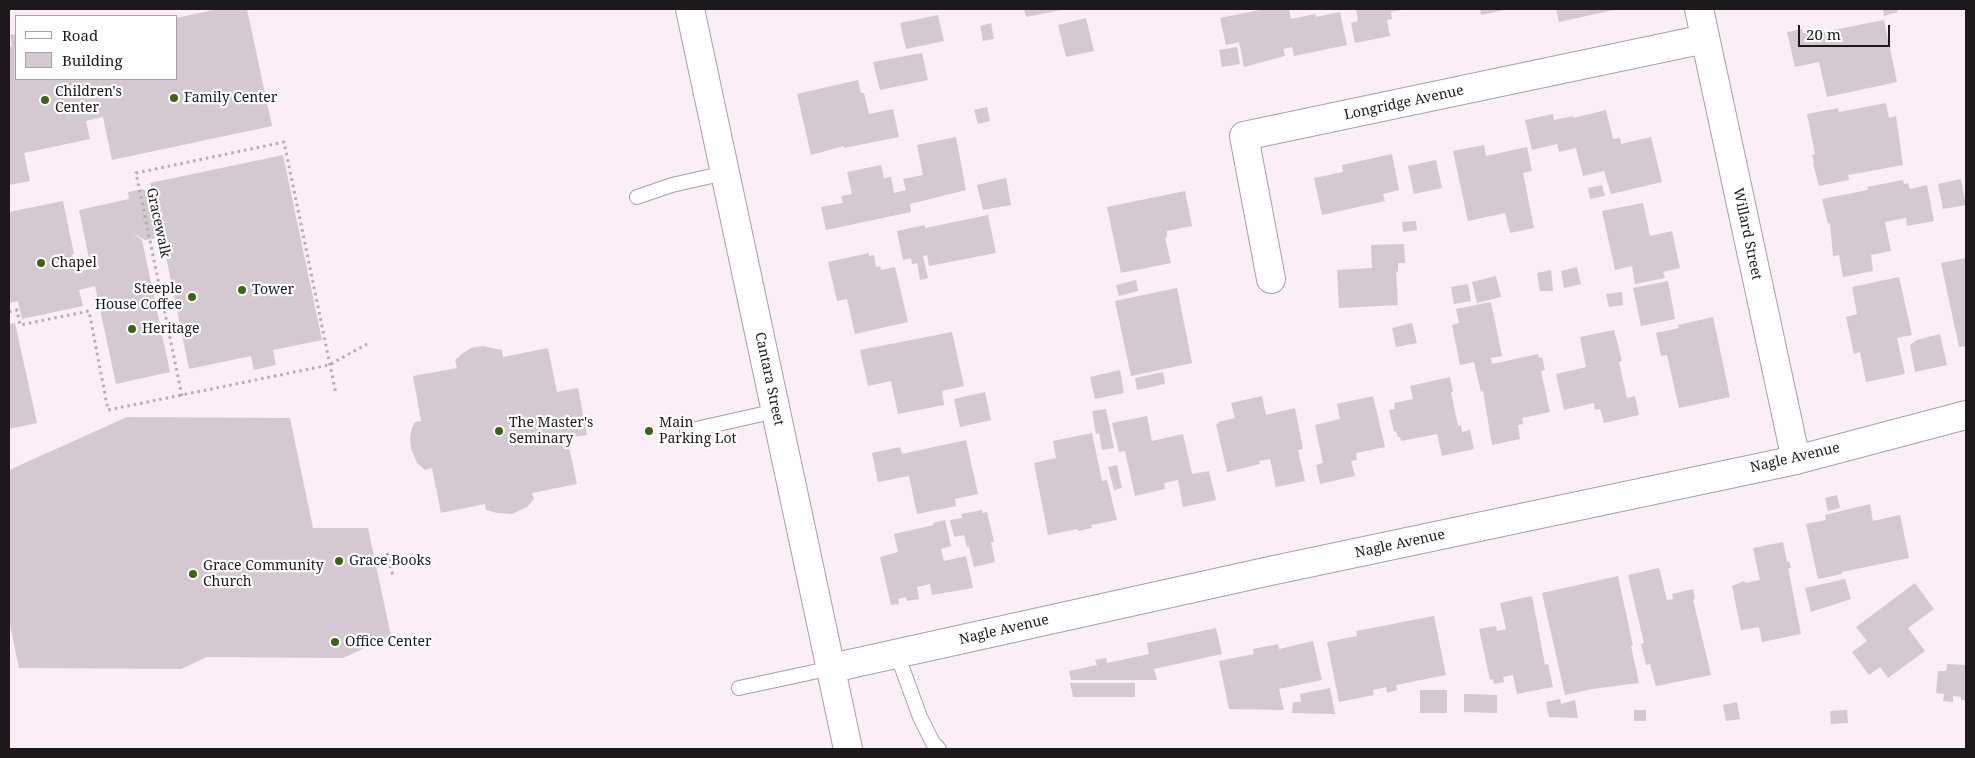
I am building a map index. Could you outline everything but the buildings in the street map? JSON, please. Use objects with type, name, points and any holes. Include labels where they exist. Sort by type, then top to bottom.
[{"type":"street","name":"Cantara Street","points":[[690,9],[848,749]]},
{"type":"street","name":"Willard Street","points":[[1699,9],[1796,460]]},
{"type":"street","name":"Longridge Avenue","points":[[1271,279],[1244,136],[1705,39]]},
{"type":"street","name":"Nagle Avenue","points":[[832,668],[1290,567],[1796,460],[1966,415]]},
{"type":"lane","points":[[637,197],[672,185],[725,172]]},
{"type":"lane","points":[[687,431],[776,411]]},
{"type":"lane","points":[[896,654],[920,717],[933,743],[939,749]]},
{"type":"lane","points":[[739,688],[832,668]]},
{"type":"path","name":"Gracewalk","points":[[182,396],[136,173],[284,142],[329,365]]},
{"type":"path","points":[[9,312],[17,310],[20,325],[89,311],[108,410],[329,365],[368,344]]},
{"type":"path","points":[[329,365],[336,394]]},
{"type":"path","points":[[387,553],[393,576]]},
{"type":"place","name":"Family Center","points":[[174,98]]},
{"type":"place","name":"Children's Center","points":[[45,100]]},
{"type":"place","name":"Chapel","points":[[41,263]]},
{"type":"place","name":"Tower","points":[[242,290]]},
{"type":"place","name":"Steeple House Coffee","points":[[192,297]]},
{"type":"place","name":"Heritage","points":[[132,329]]},
{"type":"place","name":"The Master's Seminary","points":[[499,431]]},
{"type":"place","name":"Main Parking Lot","points":[[649,431]]},
{"type":"place","name":"Grace Books","points":[[339,561]]},
{"type":"place","name":"Grace Community Church","points":[[193,574]]},
{"type":"place","name":"Office Center","points":[[335,642]]}]
